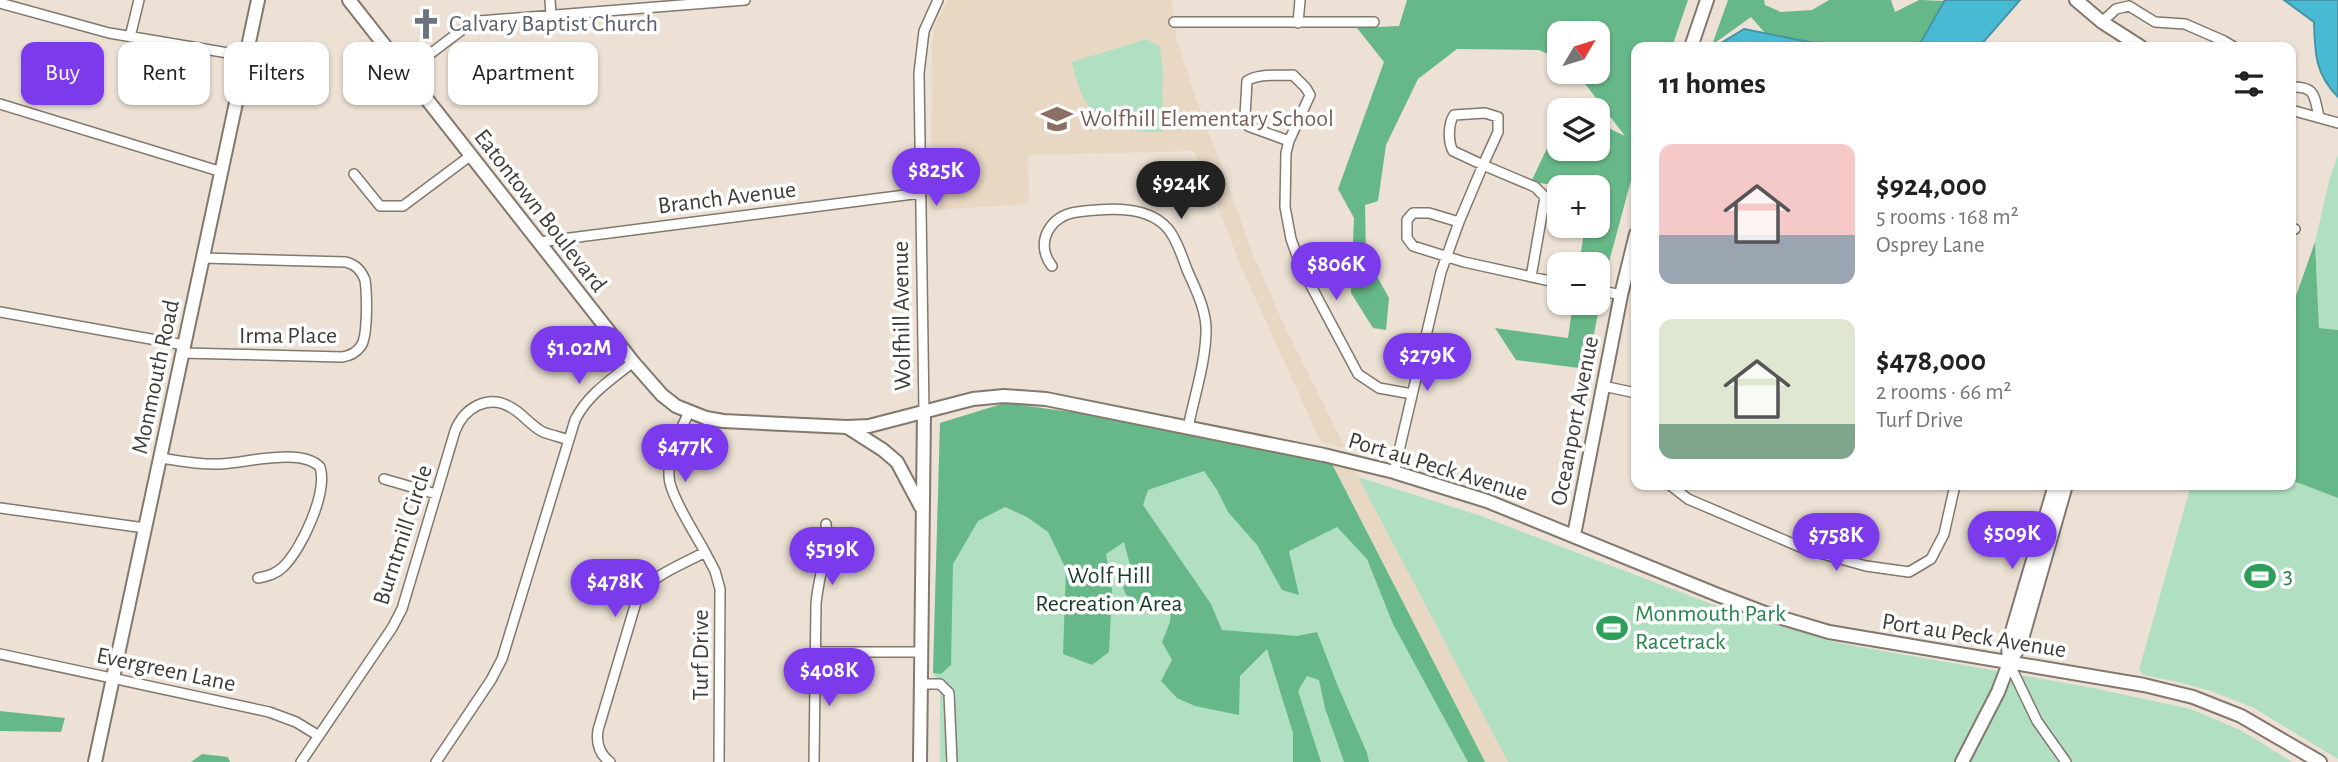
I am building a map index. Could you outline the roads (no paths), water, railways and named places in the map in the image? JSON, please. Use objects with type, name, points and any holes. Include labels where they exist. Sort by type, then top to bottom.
[{"type":"street","points":[[130,37],[139,0]]},
{"type":"street","name":"Monmouth Road","points":[[249,42],[258,0]]},
{"type":"street","name":"Eatontown Boulevard","points":[[349,0],[381,42]]},
{"type":"street","points":[[550,0],[551,15]]},
{"type":"street","points":[[434,51],[472,23],[745,0]]},
{"type":"street","name":"Wolfhill Avenue","points":[[922,508],[924,412],[921,49],[928,21],[938,0]]},
{"type":"street","points":[[1298,23],[1300,0]]},
{"type":"street","points":[[1693,42],[1707,0]]},
{"type":"street","points":[[2076,0],[2102,22],[2133,42]]},
{"type":"street","points":[[0,3],[130,37],[224,52]]},
{"type":"street","points":[[2102,22],[2116,9],[2129,6],[2155,22],[2180,23],[2226,42]]},
{"type":"street","points":[[1174,22],[1374,22]]},
{"type":"street","points":[[1289,141],[1248,126],[1245,116],[1245,88],[1249,79],[1293,75],[1309,92],[1308,101],[1286,153],[1284,192],[1287,225],[1296,255],[1355,371],[1373,386],[1412,394]]},
{"type":"street","points":[[2296,87],[2302,86],[2313,93],[2319,117]]},
{"type":"street","points":[[0,104],[222,172]]},
{"type":"street","name":"Monmouth Road","points":[[95,762],[236,105]]},
{"type":"street","name":"Eatontown Boulevard","points":[[430,105],[662,396],[689,412],[723,421],[846,428]]},
{"type":"street","points":[[2296,111],[2338,123]]},
{"type":"street","points":[[1394,472],[1447,257],[1459,222],[1483,165],[1498,132],[1499,119],[1493,115],[1454,115],[1450,121],[1450,146],[1453,151],[1483,165],[1527,184],[1541,191],[1546,202],[1531,277]]},
{"type":"street","points":[[354,174],[380,206],[403,206],[470,156]]},
{"type":"street","name":"Branch Avenue","points":[[539,242],[921,193]]},
{"type":"street","points":[[1052,266],[1044,251],[1045,237],[1055,221],[1068,214],[1133,210],[1151,215],[1165,225],[1200,298],[1206,324],[1205,343],[1188,428]]},
{"type":"street","points":[[1459,222],[1423,212],[1413,213],[1408,217],[1406,230],[1409,244],[1447,257],[1547,280]]},
{"type":"street","name":"Oceanport Avenue","points":[[1574,535],[1620,295],[1631,253]]},
{"type":"street","name":"Irma Place","points":[[183,349],[342,358],[359,349],[364,339],[365,280],[362,272],[353,264],[203,258]]},
{"type":"street","points":[[1610,293],[1620,295]]},
{"type":"street","points":[[0,312],[183,349]]},
{"type":"street","points":[[436,762],[502,659],[575,420],[584,402],[633,362]]},
{"type":"street","points":[[1603,386],[1631,392]]},
{"type":"street","name":"Port au Peck Avenue","points":[[846,428],[891,422],[973,399],[1019,397],[1046,399],[1324,455],[1394,472],[1487,501],[1718,595],[1797,623],[1864,639],[2144,685],[2193,697],[2241,716],[2320,762]]},
{"type":"street","name":"Burntmill Circle","points":[[301,762],[392,628],[402,608],[457,426],[466,413],[478,405],[491,402],[507,405],[540,430],[569,440]]},
{"type":"street","name":"Turf Drive","points":[[689,412],[678,436],[669,476],[672,491],[715,571],[720,589],[719,762]]},
{"type":"street","points":[[846,428],[883,450],[897,463],[922,508],[920,762]]},
{"type":"street","points":[[161,458],[190,463],[222,464],[296,457],[309,458],[320,467],[322,483],[311,521],[296,552],[282,569],[258,578]]},
{"type":"street","points":[[384,479],[436,494]]},
{"type":"street","points":[[1676,490],[1688,499],[1805,549],[1866,566],[1909,572],[1931,559],[1944,534],[1954,490]]},
{"type":"street","points":[[2054,490],[2008,645],[2009,663],[2037,721],[2066,762]]},
{"type":"street","points":[[1962,762],[1998,692],[2009,663],[2020,646],[2065,490]]},
{"type":"street","points":[[0,508],[145,528]]},
{"type":"street","points":[[814,762],[817,587],[827,545],[827,524]]},
{"type":"street","points":[[610,762],[597,744],[598,730],[637,599],[655,579],[705,552]]},
{"type":"street","points":[[816,652],[920,652]]},
{"type":"street","name":"Evergreen Lane","points":[[0,654],[270,712],[296,722],[319,736]]},
{"type":"street","points":[[920,684],[940,684],[949,693],[952,762]]},
{"type":"street","points":[[2037,721],[2050,730],[2073,762]]},
{"type":"water","points":[[1945,0],[2020,0],[1983,42],[1921,42]]},
{"type":"water","points":[[2284,0],[2338,0],[2338,97],[2325,80],[2318,62],[2314,22]]},
{"type":"water","points":[[1744,29],[1809,42],[1723,42]]},
{"type":"place","name":"Calvary Baptist Church","points":[[426,24]]},
{"type":"place","name":"Wolfhill Elementary School","points":[[1057,119]]},
{"type":"place","name":"3","points":[[2260,576]]},
{"type":"place","name":"Monmouth Park Racetrack","points":[[1612,628]]},
{"type":"park label","name":"Wolf Hill Recreation Area","points":[[1109,590]]}]
